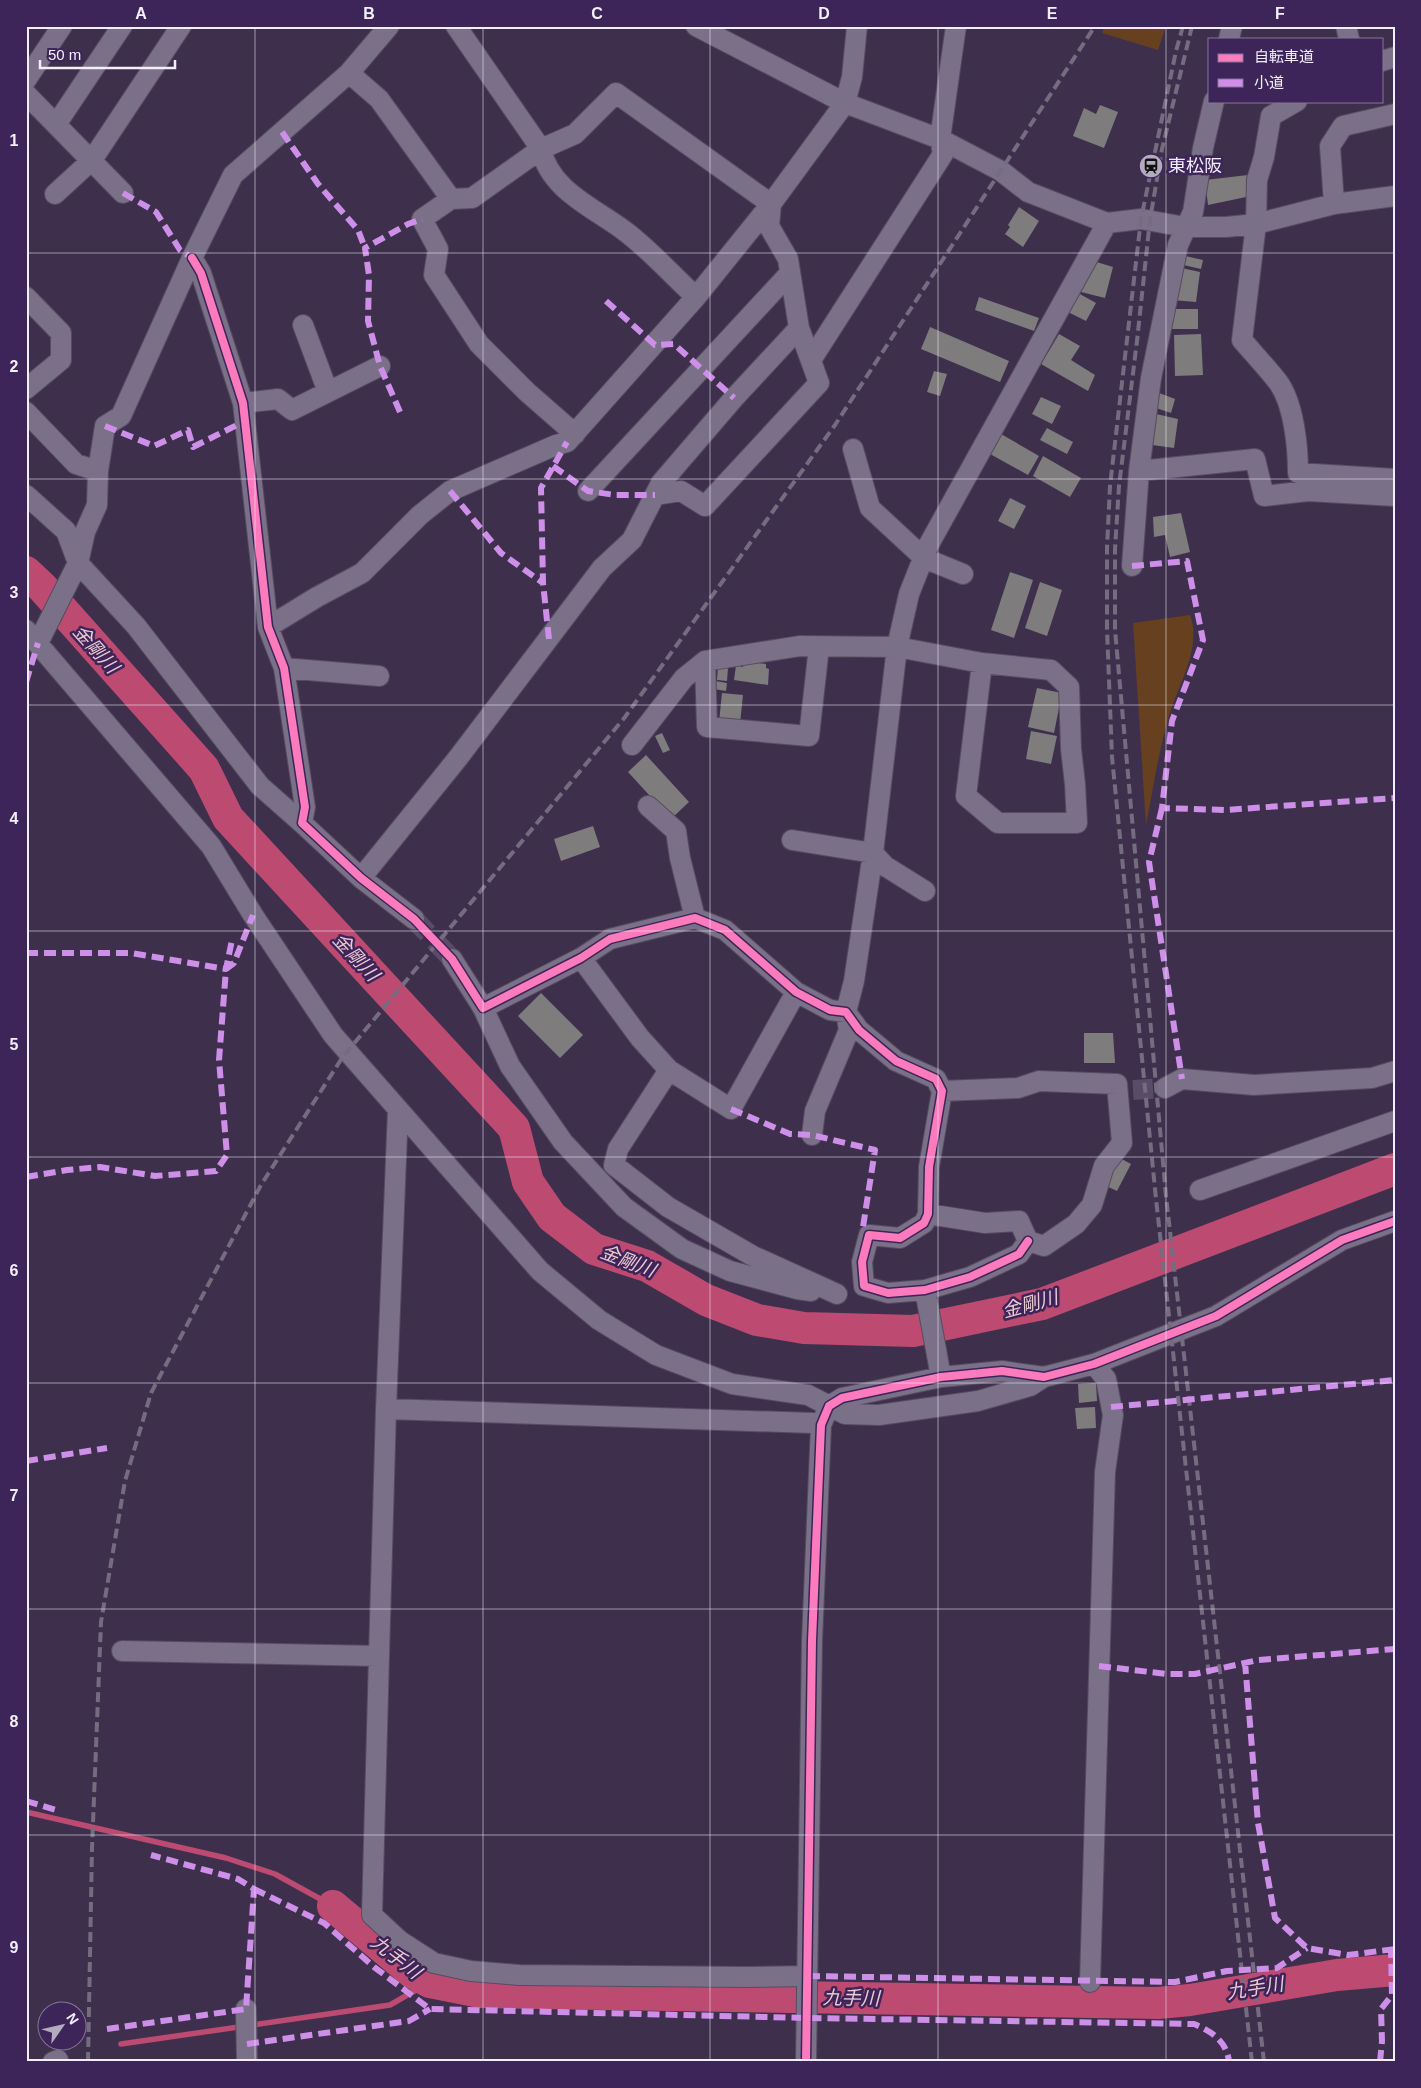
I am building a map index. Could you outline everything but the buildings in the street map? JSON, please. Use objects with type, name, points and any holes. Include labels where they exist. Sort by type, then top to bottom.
[{"type":"street","points":[[26,80],[62,26]]},
{"type":"street","points":[[57,123],[122,26]]},
{"type":"street","points":[[55,194],[92,160],[181,26]]},
{"type":"street","points":[[389,26],[349,73],[233,175],[192,258],[122,416],[105,426],[98,471],[97,506],[85,532],[78,563],[32,636],[211,846],[253,915],[334,1035],[540,1271],[599,1320],[656,1355],[732,1384],[808,1395],[845,1414],[879,1415],[978,1401],[1030,1386],[1044,1377],[1094,1364],[1216,1316],[1342,1240],[1395,1221]]},
{"type":"street","points":[[456,26],[540,149],[543,158],[564,189],[626,232],[696,297]]},
{"type":"street","points":[[696,26],[845,103],[940,139],[1002,171],[1028,192],[1107,223],[1141,219],[1185,227],[1226,227],[1256,224],[1334,204],[1395,196]]},
{"type":"street","points":[[268,627],[317,597],[362,574],[420,515],[450,491],[567,442],[696,297],[771,204],[845,103],[852,77],[857,26]]},
{"type":"street","points":[[810,360],[943,154],[940,139],[956,26]]},
{"type":"street","points":[[349,73],[379,99],[450,199]]},
{"type":"street","points":[[574,434],[527,392],[479,344],[434,275],[438,249],[422,219],[450,199],[472,198],[540,149],[575,134],[616,93],[771,204]]},
{"type":"street","points":[[26,94],[57,123],[123,193]]},
{"type":"street","points":[[1132,566],[1139,471],[1151,378],[1178,245],[1193,212],[1203,148],[1214,102]]},
{"type":"street","points":[[1295,102],[1270,116],[1264,157],[1257,180],[1256,224],[1242,340],[1279,384],[1292,416],[1298,455],[1298,473],[1395,479]]},
{"type":"street","points":[[1334,204],[1330,146],[1343,126],[1395,114]]},
{"type":"street","points":[[655,495],[681,492],[705,506],[819,383],[799,328],[788,259],[769,226],[771,204]]},
{"type":"street","points":[[812,1135],[815,1111],[849,1030],[846,1012],[854,981],[873,853],[897,647],[909,594],[928,546],[1107,223]]},
{"type":"street","points":[[192,258],[201,273],[243,403],[268,627],[284,668],[305,807],[302,823]]},
{"type":"street","points":[[588,491],[790,273]]},
{"type":"street","points":[[26,297],[60,333],[61,360],[26,390]]},
{"type":"street","points":[[303,325],[328,392]]},
{"type":"street","points":[[361,878],[458,758],[602,568],[632,540],[661,483],[728,405],[799,328]]},
{"type":"street","points":[[243,403],[278,399],[292,410],[380,366]]},
{"type":"street","points":[[26,412],[76,464],[98,471]]},
{"type":"street","points":[[853,449],[870,508],[924,558],[963,574]]},
{"type":"street","points":[[1139,471],[1255,459],[1264,496],[1308,491],[1395,496]]},
{"type":"street","points":[[26,495],[66,531],[78,563],[136,626],[260,786],[361,878],[414,920]]},
{"type":"street","points":[[632,745],[684,678],[705,660],[800,646],[897,647],[982,663],[1051,670],[1069,687],[1071,749],[1076,784],[1077,823],[998,824],[966,796],[982,663]]},
{"type":"street","points":[[705,660],[707,727],[809,736],[819,647]]},
{"type":"street","points":[[284,668],[379,676]]},
{"type":"street","points":[[648,806],[676,831],[680,858],[695,918]]},
{"type":"street","points":[[792,840],[873,853],[885,866],[925,891]]},
{"type":"street","points":[[483,1008],[581,958],[610,939],[695,918],[725,930],[796,992],[830,1010],[846,1012],[859,1030],[896,1061],[936,1079],[942,1092],[929,1167],[928,1214],[924,1223],[900,1238],[869,1235],[862,1262],[864,1286]]},
{"type":"street","points":[[581,958],[640,1038],[669,1070],[731,1109],[796,992]]},
{"type":"street","points":[[452,959],[483,1008],[510,1066],[558,1135],[624,1207],[682,1249],[730,1271],[797,1289],[837,1294],[864,1286],[888,1293],[925,1290],[978,1273],[1019,1254],[1028,1241]]},
{"type":"street","points":[[669,1070],[618,1149],[614,1165],[668,1207],[753,1256],[837,1294]]},
{"type":"street","points":[[1165,1088],[1182,1079],[1254,1085],[1372,1078],[1395,1071]]},
{"type":"street","points":[[928,1214],[985,1223],[1019,1221],[1028,1241],[1044,1246],[1076,1224],[1092,1205],[1104,1166],[1122,1143],[1125,1087],[1040,1081],[1018,1088],[942,1092]]},
{"type":"street","points":[[398,1109],[386,1409],[372,1915],[400,1941],[434,1963],[481,1972],[529,1975],[808,1976]]},
{"type":"street","points":[[1200,1190],[1395,1122]]},
{"type":"street","points":[[925,1290],[940,1370]]},
{"type":"street","points":[[1090,1982],[1105,1472],[1112,1415],[1106,1379],[1094,1364]]},
{"type":"street","points":[[806,2062],[812,1641],[821,1425],[829,1406],[842,1398],[940,1370],[1002,1371],[1044,1377]]},
{"type":"street","points":[[386,1409],[813,1423],[821,1425]]},
{"type":"street","points":[[122,1651],[379,1656]]},
{"type":"street","points":[[246,2010],[246,2062]]},
{"type":"shaded area","points":[[1105,26],[1166,26],[1158,50],[1102,33]]},
{"type":"shaded area","points":[[1190,615],[1193,628],[1191,654],[1164,733],[1146,825],[1133,623]]},
{"type":"waterway","name":"金剛川","points":[[26,572],[42,587],[204,769],[228,818],[514,1128],[528,1182],[552,1217],[594,1249],[647,1266],[706,1300],[757,1320],[804,1328],[913,1331],[1042,1304],[1395,1169]]},
{"type":"waterway","points":[[26,1812],[226,1858],[275,1874],[333,1906]]},
{"type":"waterway","name":"九手川","points":[[333,1906],[413,1973],[430,1982],[480,1992],[1158,2003],[1190,2000],[1337,1975],[1395,1970]]},
{"type":"waterway","points":[[121,2044],[390,2005],[430,1982]]},
{"type":"tunnel","points":[[414,919],[452,959]]},
{"type":"tunnel","points":[[1133,1090],[1165,1088]]},
{"type":"railway","points":[[88,2062],[92,1848],[101,1622],[125,1481],[151,1393],[261,1185],[342,1058],[625,717],[835,425],[1095,26]]},
{"type":"railway","points":[[1183,26],[1176,51],[1141,219],[1110,486],[1107,548],[1107,629],[1112,757],[1156,1199],[1252,2062]]},
{"type":"railway","points":[[1192,26],[1162,149],[1150,220],[1119,486],[1115,549],[1115,630],[1166,1196],[1264,2062]]},
{"type":"marked path","points":[[282,132],[318,184],[358,230],[365,248]]},
{"type":"marked path","points":[[123,193],[156,212],[180,250],[192,258]]},
{"type":"marked path","points":[[400,412],[380,366],[368,321],[369,275],[365,248],[408,224],[422,219]]},
{"type":"marked path","points":[[606,301],[655,345],[674,344],[734,398]]},
{"type":"marked path","points":[[105,426],[154,446],[188,430],[193,447],[245,421]]},
{"type":"marked path","points":[[549,639],[543,583],[541,488],[567,442]]},
{"type":"marked path","points":[[553,466],[588,491],[615,495],[655,495]]},
{"type":"marked path","points":[[450,491],[501,553],[543,583]]},
{"type":"marked path","points":[[1132,566],[1187,561],[1203,640],[1172,721],[1162,808],[1225,810],[1395,798]]},
{"type":"marked path","points":[[26,682],[38,643]]},
{"type":"marked path","points":[[1162,808],[1149,862],[1182,1079]]},
{"type":"marked path","points":[[26,1177],[100,1167],[155,1176],[216,1171],[227,1155],[219,1060],[226,969],[234,963],[253,915]]},
{"type":"marked path","points":[[26,953],[131,953],[226,969],[232,940]]},
{"type":"marked path","points":[[731,1109],[790,1134],[812,1135],[875,1150],[863,1227],[869,1235]]},
{"type":"marked path","points":[[1111,1407],[1395,1380]]},
{"type":"marked path","points":[[26,1461],[107,1448]]},
{"type":"marked path","points":[[1099,1666],[1167,1674],[1195,1674],[1258,1660],[1395,1649]]},
{"type":"marked path","points":[[1245,1662],[1258,1823],[1275,1918],[1307,1948],[1348,1955],[1395,1949]]},
{"type":"marked path","points":[[26,1801],[59,1811]]},
{"type":"marked path","points":[[107,2029],[246,2009],[254,1889],[238,1879],[151,1855]]},
{"type":"marked path","points":[[254,1889],[324,1923],[374,1967],[430,2009],[808,2018],[1194,2024],[1212,2034],[1222,2043],[1229,2062]]},
{"type":"marked path","points":[[808,1976],[1175,1982],[1227,1971],[1277,1968],[1307,1948]]},
{"type":"marked path","points":[[1380,2062],[1382,2041],[1381,2009],[1392,1995],[1391,1949]]},
{"type":"marked path","points":[[247,2044],[409,2021],[430,2009]]},
{"type":"cycle path","points":[[192,258],[201,273],[243,403],[268,627],[284,668],[305,807],[302,823],[361,878],[414,919],[452,959],[483,1008],[581,958],[610,939],[695,918],[725,930],[796,992],[830,1010],[846,1012],[859,1030],[896,1061],[936,1079],[942,1091],[929,1167],[928,1214],[924,1223],[900,1238],[869,1235],[862,1262],[864,1286],[888,1293],[925,1290],[970,1277],[1019,1254],[1028,1241]]},
{"type":"cycle path","points":[[806,2062],[812,1641],[821,1425],[829,1406],[842,1398],[941,1377],[1002,1371],[1044,1377],[1094,1364],[1216,1316],[1342,1240],[1395,1221]]},
{"type":"place","name":"東松阪","points":[[1151,166]]}]
